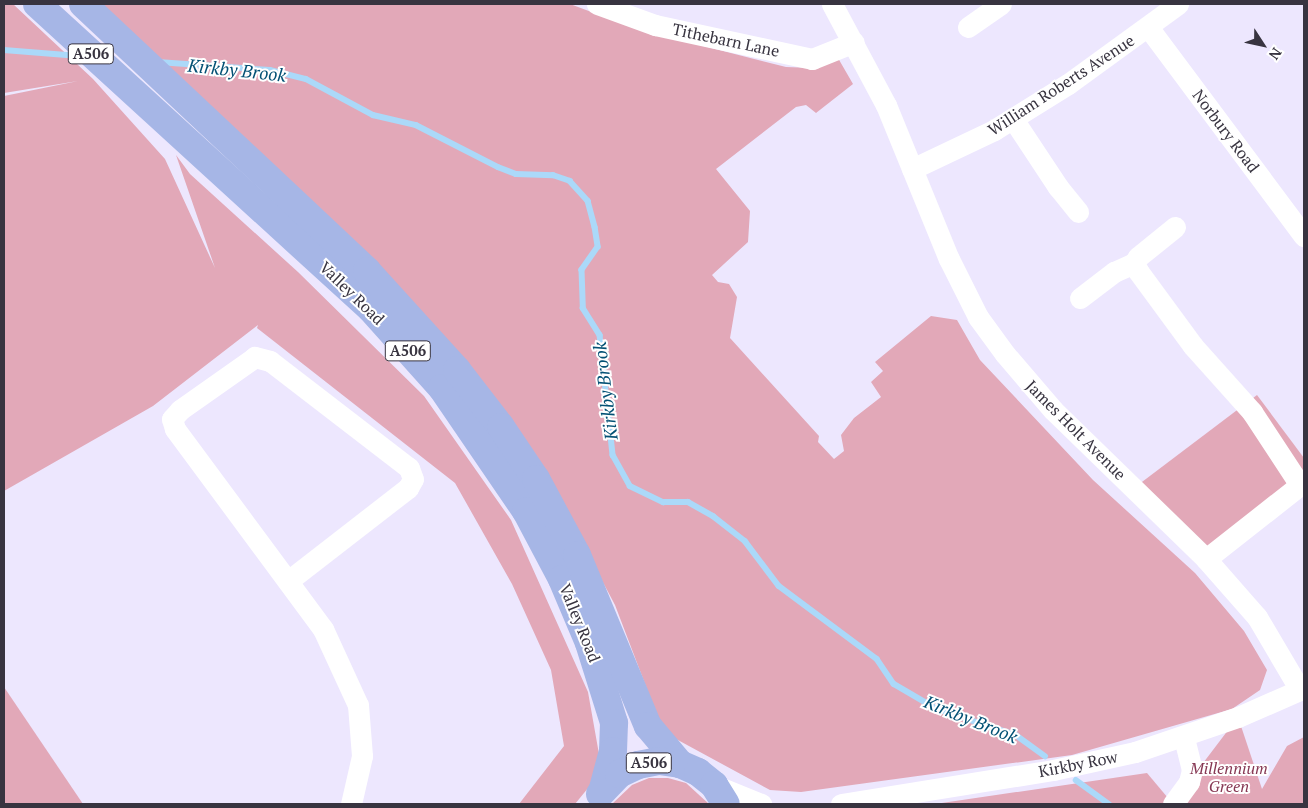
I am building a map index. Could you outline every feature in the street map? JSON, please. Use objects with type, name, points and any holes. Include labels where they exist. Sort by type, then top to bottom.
[{"type":"main road","name":"Valley Road","points":[[37,4],[371,309],[442,388],[489,454],[526,511],[562,579],[604,686],[614,733],[599,796]]},
{"type":"main road","name":"Valley Road","points":[[84,4],[178,90],[272,184],[367,271],[457,370],[501,426],[536,480],[577,555],[648,726],[680,764]]},
{"type":"main road","name":"A506","points":[[599,796],[619,774],[638,765],[659,761],[680,764],[698,772],[720,795]]},
{"type":"street","name":"Tithebarn Lane","points":[[597,4],[655,25],[812,59],[854,42]]},
{"type":"street","name":"James Holt Avenue","points":[[832,4],[886,105],[949,259],[978,317],[1005,354],[1053,410],[1206,559],[1258,617],[1302,689]]},
{"type":"street","points":[[968,27],[1001,4]]},
{"type":"street","name":"William Roberts Avenue","points":[[912,169],[1013,119],[1148,27],[1178,4]]},
{"type":"street","name":"Norbury Road","points":[[1148,27],[1304,236]]},
{"type":"street","points":[[1013,119],[1058,187],[1078,212]]},
{"type":"street","points":[[1080,298],[1114,272],[1134,263],[1175,227]]},
{"type":"street","points":[[1134,263],[1193,346],[1252,412],[1302,483],[1206,559]]},
{"type":"street","points":[[288,581],[408,488],[413,479],[409,468],[264,357],[255,357],[180,410],[172,419],[176,429],[323,629],[358,705],[362,756],[351,804]]},
{"type":"street","name":"Kirkby Row","points":[[841,804],[1053,770],[1135,752],[1184,737],[1302,689]]},
{"type":"street","points":[[1173,804],[1189,782],[1192,770],[1184,737]]},
{"type":"street","points":[[720,795],[761,804]]},
{"type":"green space","points":[[4,4],[13,4],[93,79],[165,159],[215,268],[176,155],[190,174],[298,272],[424,396],[511,520],[588,692],[602,771],[575,804],[519,804],[564,746],[551,670],[512,584],[455,483],[257,328],[258,325],[153,406],[4,491],[4,96],[78,81],[4,93]]},
{"type":"green space","points":[[99,4],[570,4],[637,29],[786,67],[812,68],[838,58],[853,84],[816,113],[806,105],[796,107],[716,169],[750,211],[748,242],[712,275],[718,282],[729,284],[737,297],[730,338],[819,436],[818,442],[834,459],[844,451],[841,435],[854,418],[881,397],[871,382],[883,371],[875,362],[931,316],[957,320],[980,360],[1093,480],[1195,573],[1244,631],[1267,670],[1260,690],[1232,709],[1072,755],[801,792],[770,790],[676,739],[658,718],[615,605],[571,522]]},
{"type":"green space","points":[[1257,395],[1304,458],[1304,482],[1206,559],[1134,488]]},
{"type":"green space","points":[[4,687],[83,804],[4,804]]},
{"type":"green space","name":"Millennium Green","points":[[1238,717],[1262,789],[1287,746],[1304,737],[1304,804],[1172,804]]},
{"type":"green space","points":[[1147,773],[1168,798],[1163,804],[935,804]]},
{"type":"green space","points":[[649,778],[668,778],[686,783],[709,804],[612,804],[632,785]]},
{"type":"waterway","name":"Kirkby Brook","points":[[4,50],[79,56]]},
{"type":"waterway","name":"Kirkby Brook","points":[[158,62],[270,70],[306,79],[373,115],[416,125],[498,167],[516,174],[553,175],[570,181],[588,201],[595,227],[598,247],[582,270],[583,308],[600,335],[613,455],[630,486],[663,502],[688,502],[713,516],[745,541],[779,586],[877,659],[894,684],[937,709],[1016,735],[1045,756]]},
{"type":"waterway","points":[[1076,780],[1109,804]]}]
